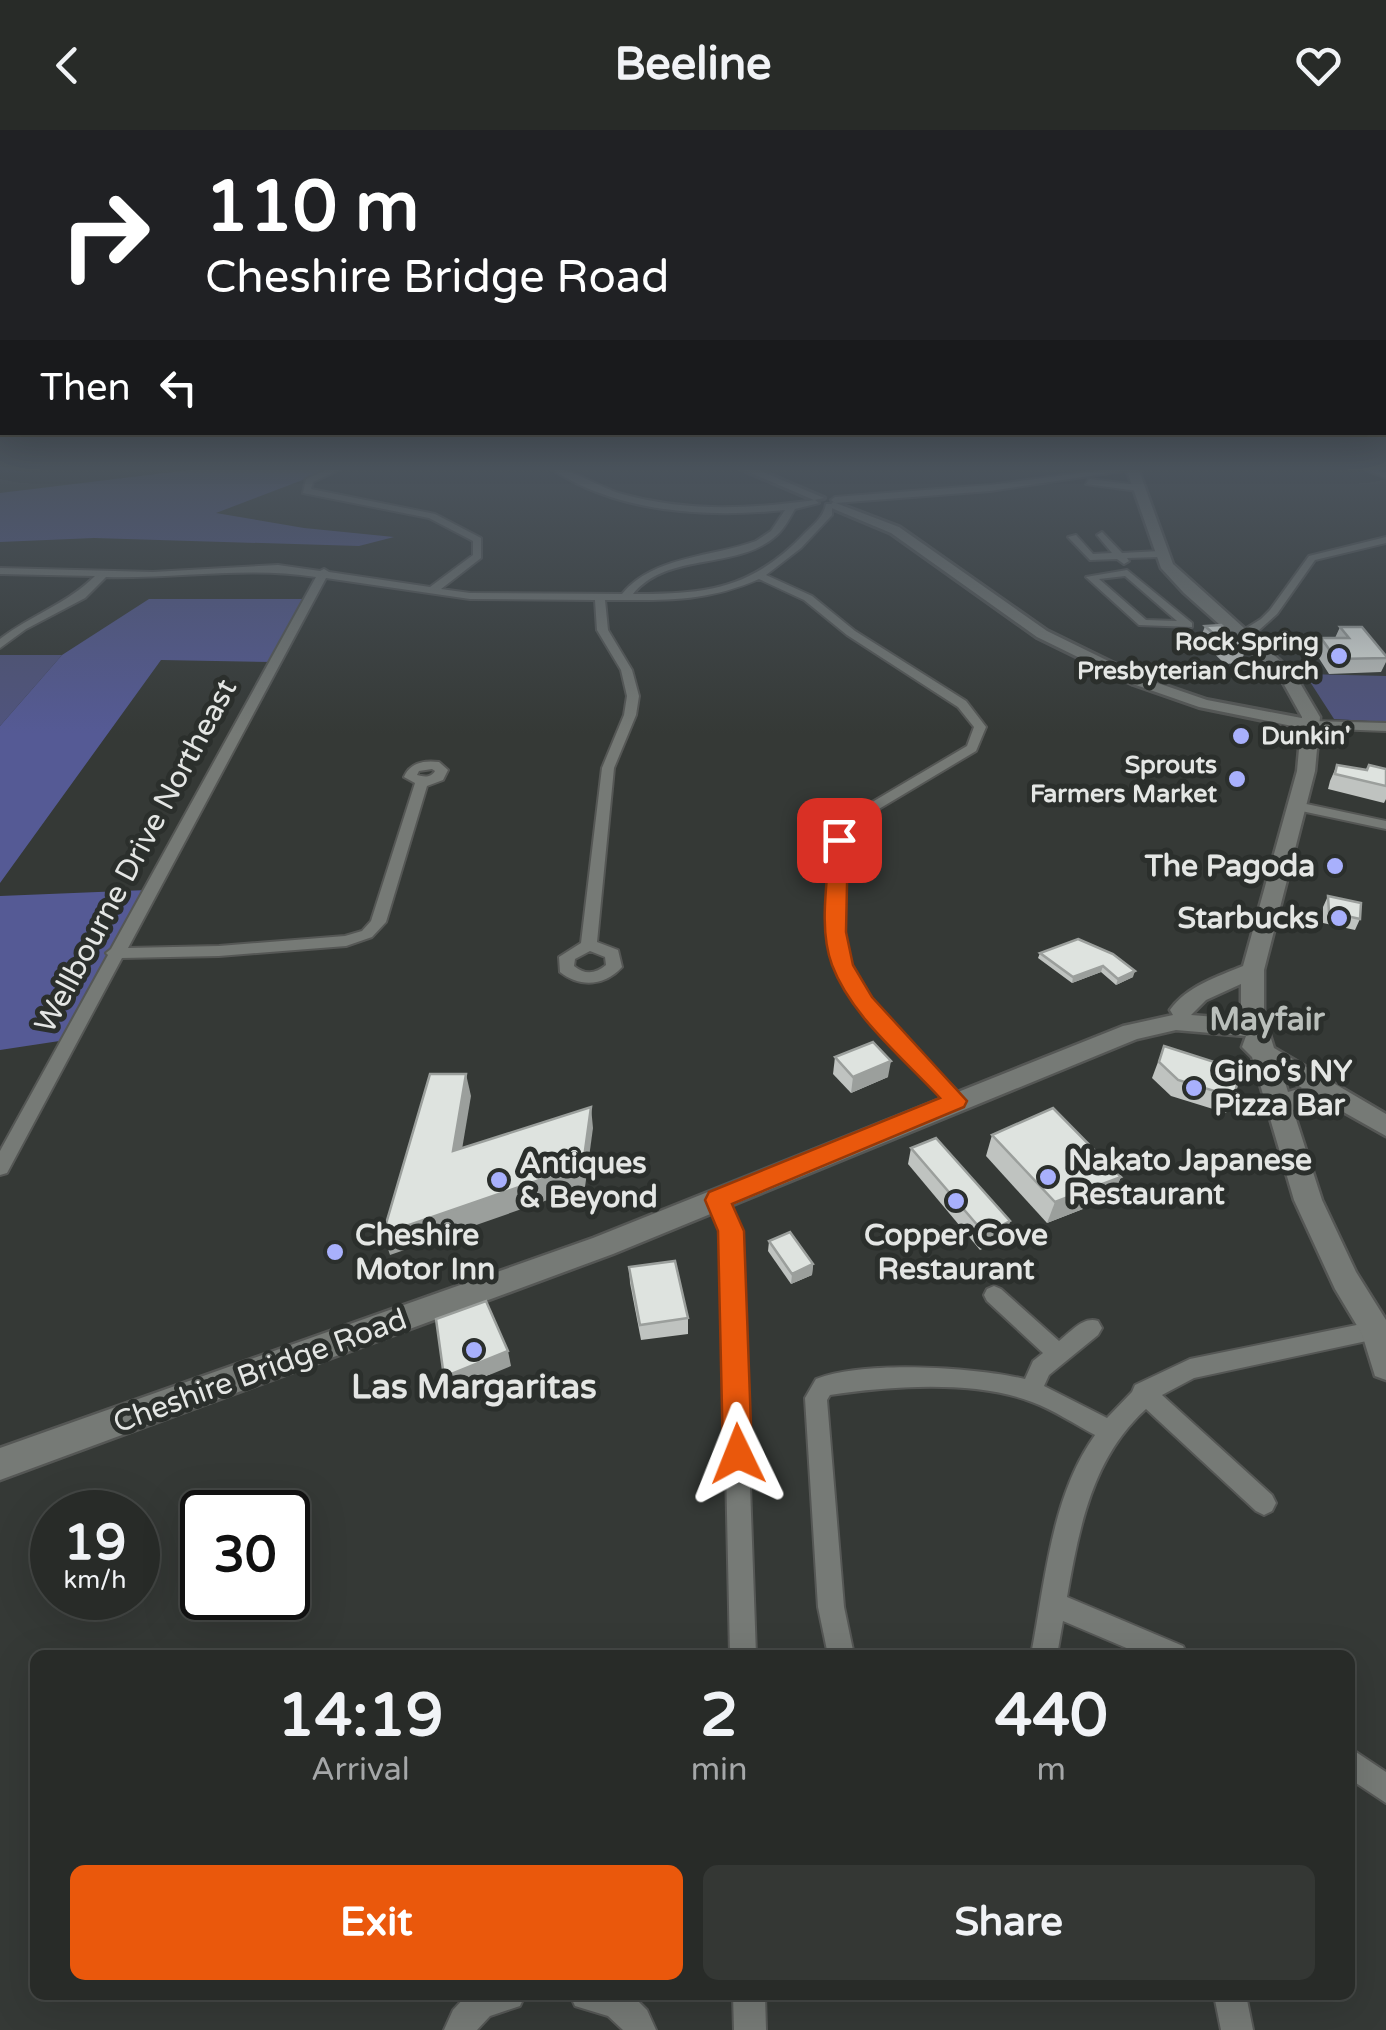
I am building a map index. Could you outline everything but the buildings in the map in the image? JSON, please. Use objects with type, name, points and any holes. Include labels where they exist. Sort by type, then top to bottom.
[{"type":"main road","points":[[1162,557],[1189,590],[1288,676],[1304,701],[1312,725],[1297,806],[1253,970],[1255,1031],[1322,1234],[1381,1335],[1386,1366]]},
{"type":"main road","points":[[1253,970],[1198,995],[1188,1016],[1255,1031],[1339,1096],[1386,1126]]},
{"type":"main road","name":"Cheshire Bridge Road","points":[[0,1464],[488,1290],[1131,1032],[1188,1016]]},
{"type":"main road","points":[[1278,1108],[1287,1100],[1301,1097],[1339,1096]]},
{"type":"street","points":[[433,590],[477,557]]},
{"type":"street","points":[[624,598],[628,590],[662,571],[707,557]]},
{"type":"street","points":[[0,571],[153,575],[263,568],[324,572],[470,596],[624,598],[704,595],[759,574],[781,557]]},
{"type":"street","points":[[931,557],[1012,616],[1092,660],[1194,701],[1312,725],[1386,726]]},
{"type":"street","points":[[1121,557],[1130,569],[1127,573]]},
{"type":"street","points":[[1242,634],[1258,629],[1272,616],[1312,558],[1317,557]]},
{"type":"street","name":"Wellbourne Drive Northeast","points":[[0,1168],[324,572]]},
{"type":"street","points":[[0,645],[22,627],[80,596],[104,573]]},
{"type":"street","points":[[1127,573],[1188,625],[1143,623],[1091,577],[1127,573]]},
{"type":"street","points":[[759,574],[808,598],[851,633],[962,704],[978,723],[980,734],[972,748],[859,814],[839,840],[836,932],[842,965],[865,1002],[956,1101]]},
{"type":"street","points":[[589,945],[608,766],[629,720],[633,697],[626,672],[600,631],[600,597]]},
{"type":"street","points":[[114,954],[346,942],[367,934],[378,922],[422,781]]},
{"type":"street","points":[[1297,806],[1386,825]]},
{"type":"street","points":[[718,1200],[731,1231],[743,1650]]},
{"type":"street","points":[[994,1295],[1058,1354]]},
{"type":"street","points":[[1030,1391],[1041,1368],[1091,1328]]},
{"type":"street","points":[[1045,1650],[1072,1515],[1092,1456],[1108,1430],[1144,1392],[1190,1368],[1381,1335]]},
{"type":"street","points":[[840,1650],[832,1607],[816,1398],[824,1386],[859,1380],[946,1379],[1030,1391],[1108,1430]]},
{"type":"street","points":[[1144,1392],[1264,1503]]},
{"type":"street","points":[[1054,1604],[1157,1650]]},
{"type":"street","points":[[1355,1766],[1386,1788]]},
{"type":"street","points":[[460,2030],[468,2012],[484,2000]]},
{"type":"street","points":[[614,2000],[634,2014],[640,2030]]},
{"type":"street","points":[[749,2000],[750,2030]]},
{"type":"street","points":[[1231,2000],[1237,2030]]},
{"type":"shaded area","points":[[149,599],[308,599],[274,662],[161,660],[0,883],[0,726],[62,655]]},
{"type":"shaded area","points":[[0,655],[62,655],[0,726]]},
{"type":"shaded area","points":[[1305,674],[1386,676],[1386,722],[1334,719]]},
{"type":"shaded area","points":[[147,890],[66,1040],[0,1050],[0,896]]},
{"type":"place","name":"Rock Spring Presbyterian Church","points":[[1339,656]]},
{"type":"place","name":"Dunkin'","points":[[1241,736]]},
{"type":"place","name":"Sprouts Farmers Market","points":[[1237,779]]},
{"type":"place","name":"The Pagoda","points":[[1335,866]]},
{"type":"place","name":"Starbucks","points":[[1339,918]]},
{"type":"place","name":"Gino's NY Pizza Bar","points":[[1194,1088]]},
{"type":"place","name":"Nakato Japanese Restaurant","points":[[1048,1177]]},
{"type":"place","name":"Antiques & Beyond","points":[[499,1180]]},
{"type":"place","name":"Copper Cove Restaurant","points":[[956,1201]]},
{"type":"place","name":"Cheshire Motor Inn","points":[[335,1252]]},
{"type":"place","name":"Las Margaritas","points":[[474,1350]]},
{"type":"district","name":"Mayfair","points":[[1267,1020]]},
{"type":"route","points":[[738,1454],[731,1231],[718,1200],[956,1101],[865,1002],[842,965],[836,932],[839,840]]}]
